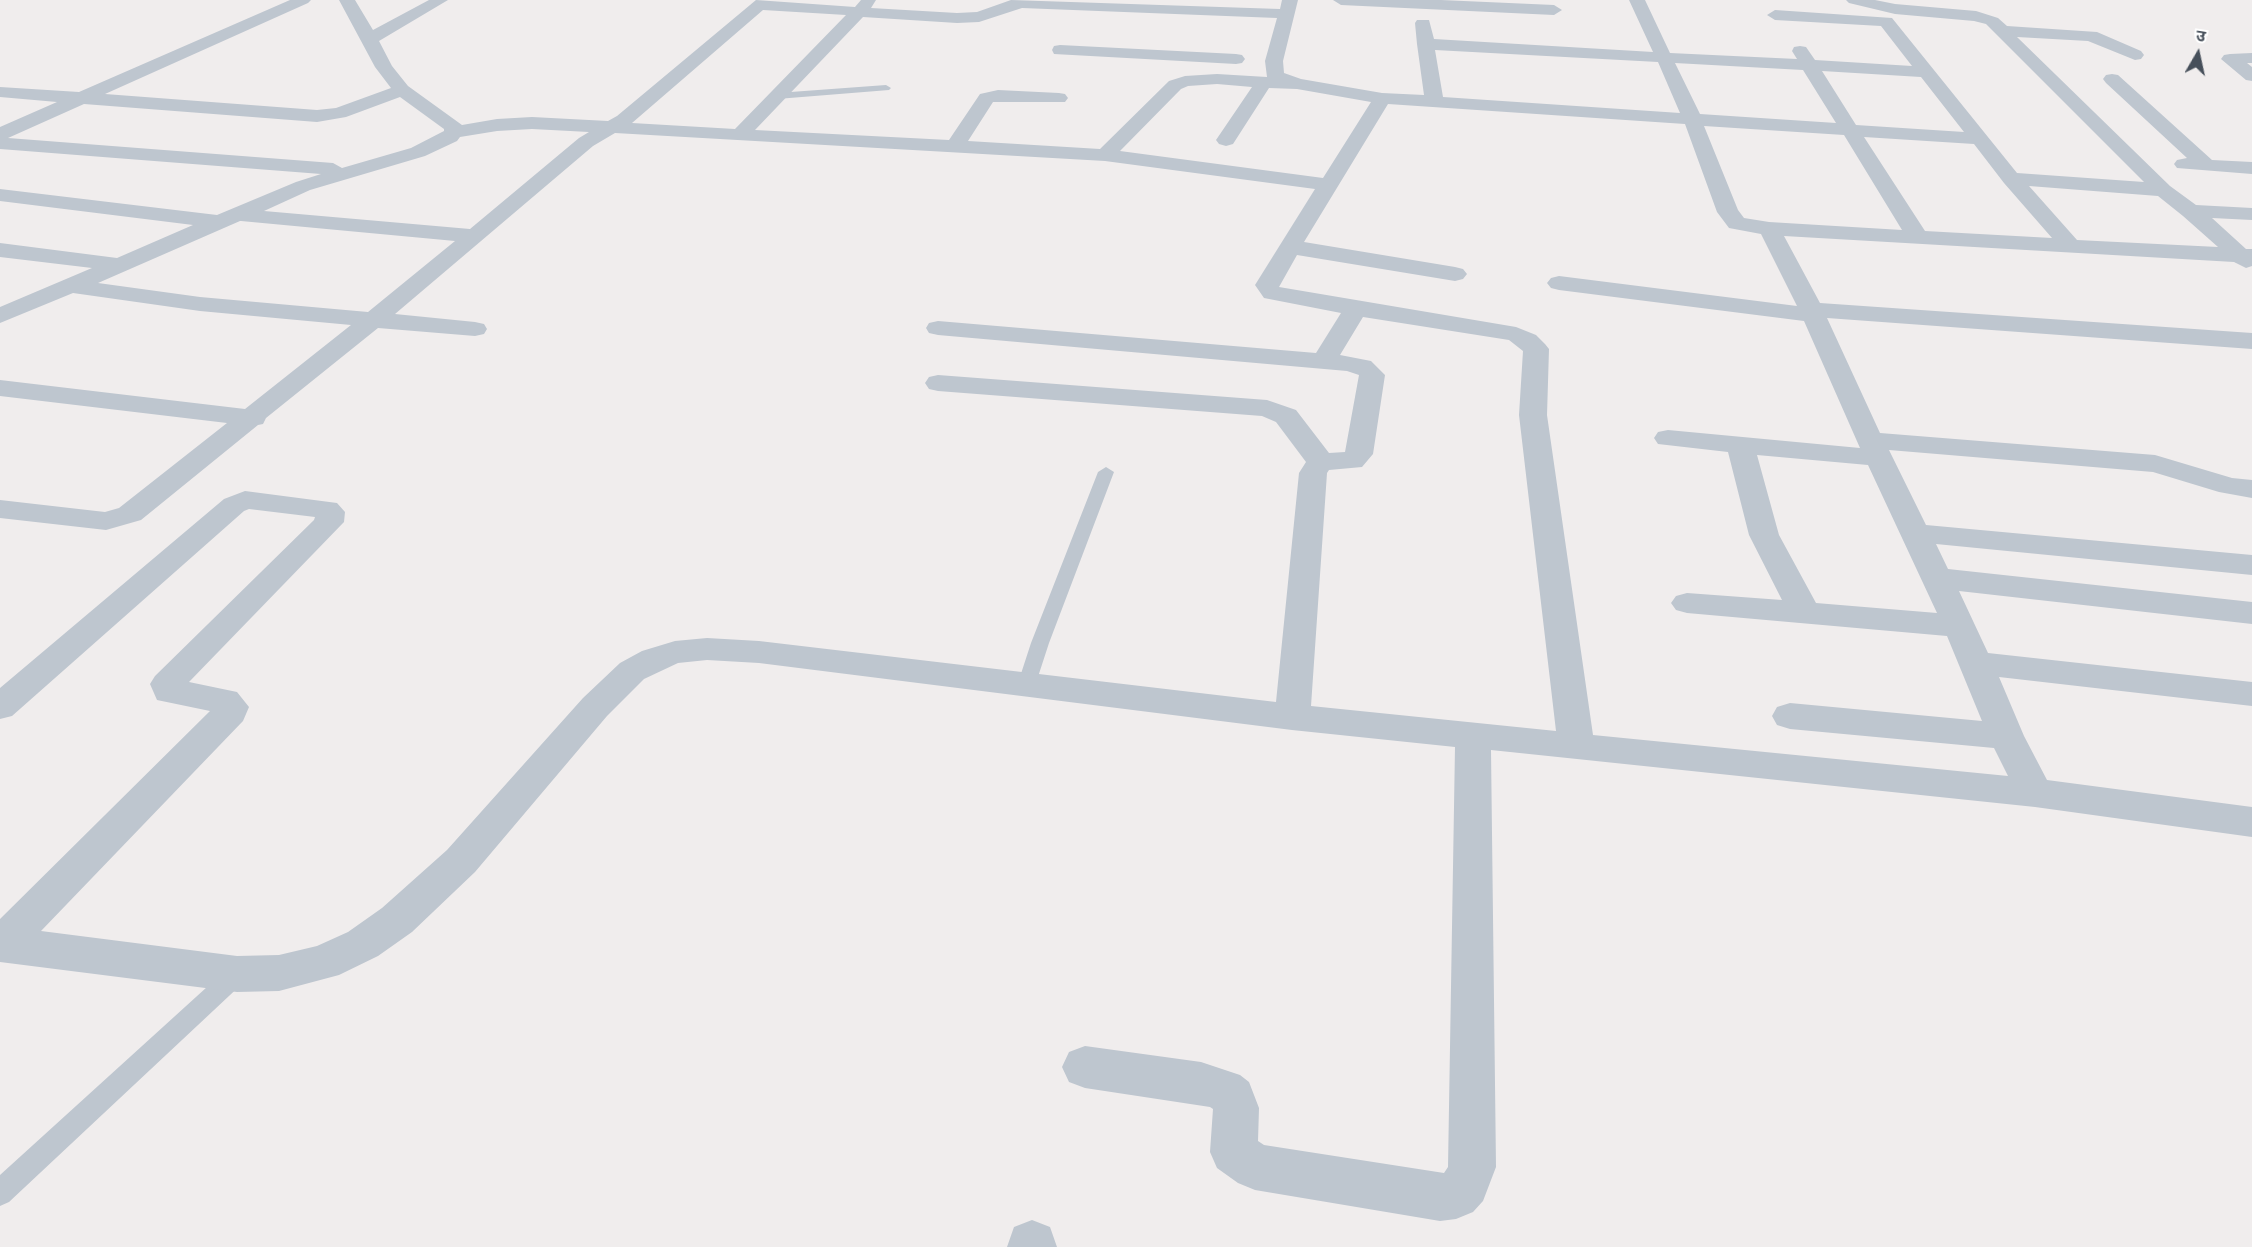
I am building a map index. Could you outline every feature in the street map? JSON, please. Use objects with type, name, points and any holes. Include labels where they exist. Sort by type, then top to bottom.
[{"type":"street","points":[[0,134],[303,0]]},
{"type":"street","points":[[347,0],[384,68],[402,90],[454,127],[454,132]]},
{"type":"street","points":[[369,39],[440,0]]},
{"type":"street","points":[[1341,0],[1552,5],[1561,50]]},
{"type":"street","points":[[1637,0],[1693,121],[1732,219],[1745,225],[1769,229],[2071,246],[2248,259]]},
{"type":"street","points":[[1854,0],[1882,13],[1979,139],[2071,246]]},
{"type":"street","points":[[0,509],[105,521],[130,514],[375,319],[586,142],[624,120],[763,2],[865,5],[968,18],[1022,3],[1289,7],[1262,60]]},
{"type":"street","points":[[1422,2],[1425,45],[1434,101]]},
{"type":"street","points":[[741,133],[865,5]]},
{"type":"street","points":[[1770,8],[1982,17],[1992,21],[2163,190],[2192,210],[2248,259]]},
{"type":"street","points":[[1770,8],[1810,65],[1918,238]]},
{"type":"street","points":[[2002,31],[2091,36],[2135,55]]},
{"type":"street","points":[[1425,45],[1561,50],[1664,58],[1928,72]]},
{"type":"street","points":[[1060,50],[1262,60],[1275,76],[1297,84]]},
{"type":"street","points":[[2252,58],[2230,59],[2252,76]]},
{"type":"street","points":[[1105,155],[1175,85],[1185,81],[1207,79],[1297,84],[1382,98],[1979,139]]},
{"type":"street","points":[[2112,79],[2206,165]]},
{"type":"street","points":[[1227,140],[1264,82]]},
{"type":"street","points":[[0,92],[317,116],[339,113],[402,90]]},
{"type":"street","points":[[955,146],[986,98],[998,95],[1059,98]]},
{"type":"street","points":[[1382,98],[1267,285],[1268,289],[1283,296],[1516,334],[1536,349],[1533,415],[1576,746]]},
{"type":"street","points":[[2071,98],[2136,101]]},
{"type":"street","points":[[1,315],[303,186],[418,152],[441,143],[454,132],[496,124],[522,123],[610,129],[741,133],[1105,155],[1328,185]]},
{"type":"street","points":[[0,143],[352,171]]},
{"type":"street","points":[[2134,161],[2252,168]]},
{"type":"street","points":[[2012,179],[2163,190]]},
{"type":"street","points":[[0,195],[228,218],[475,236]]},
{"type":"street","points":[[2223,195],[2252,197]]},
{"type":"street","points":[[2192,210],[2252,214]]},
{"type":"street","points":[[1769,229],[1812,312],[1914,533],[1960,626],[2006,736],[2035,793]]},
{"type":"street","points":[[1292,247],[1455,274]]},
{"type":"street","points":[[0,250],[121,265]]},
{"type":"street","points":[[1559,283],[1812,312],[2252,341]]},
{"type":"street","points":[[71,286],[200,304],[475,329]]},
{"type":"street","points":[[1323,361],[1356,308]]},
{"type":"street","points":[[938,328],[1362,366],[1372,375],[1357,458],[1345,462],[1321,462]]},
{"type":"street","points":[[938,383],[1267,408],[1286,416],[1321,462]]},
{"type":"street","points":[[0,388],[253,418]]},
{"type":"street","points":[[1668,438],[1740,445],[1875,449],[2156,464],[2207,480],[2252,489]]},
{"type":"street","points":[[1740,445],[1764,535],[1805,613]]},
{"type":"street","points":[[1292,717],[1313,473],[1321,462]]},
{"type":"street","points":[[0,707],[234,505],[245,500],[326,508],[330,512],[329,522],[167,684],[169,691],[225,701],[231,707],[230,712],[1,944]]},
{"type":"street","points":[[1914,533],[2252,565]]},
{"type":"street","points":[[1936,578],[2252,613]]},
{"type":"street","points":[[1687,603],[1960,626]]},
{"type":"street","points":[[1,944],[237,974],[279,973],[324,962],[363,944],[397,920],[461,861],[595,707],[633,671],[654,659],[675,652],[707,649],[759,652],[1026,686],[1473,737],[2035,793],[2252,822]]},
{"type":"street","points":[[1975,663],[2252,694]]},
{"type":"street","points":[[1790,716],[2006,736]]},
{"type":"street","points":[[1085,1067],[1201,1083],[1224,1090],[1233,1097],[1236,1108],[1234,1152],[1255,1167],[1440,1197],[1456,1195],[1466,1184],[1472,1167],[1473,737]]},
{"type":"lane","points":[[777,96],[886,88]]},
{"type":"lane","points":[[1026,686],[1040,643],[1106,472]]},
{"type":"lane","points":[[0,1193],[237,974]]}]
